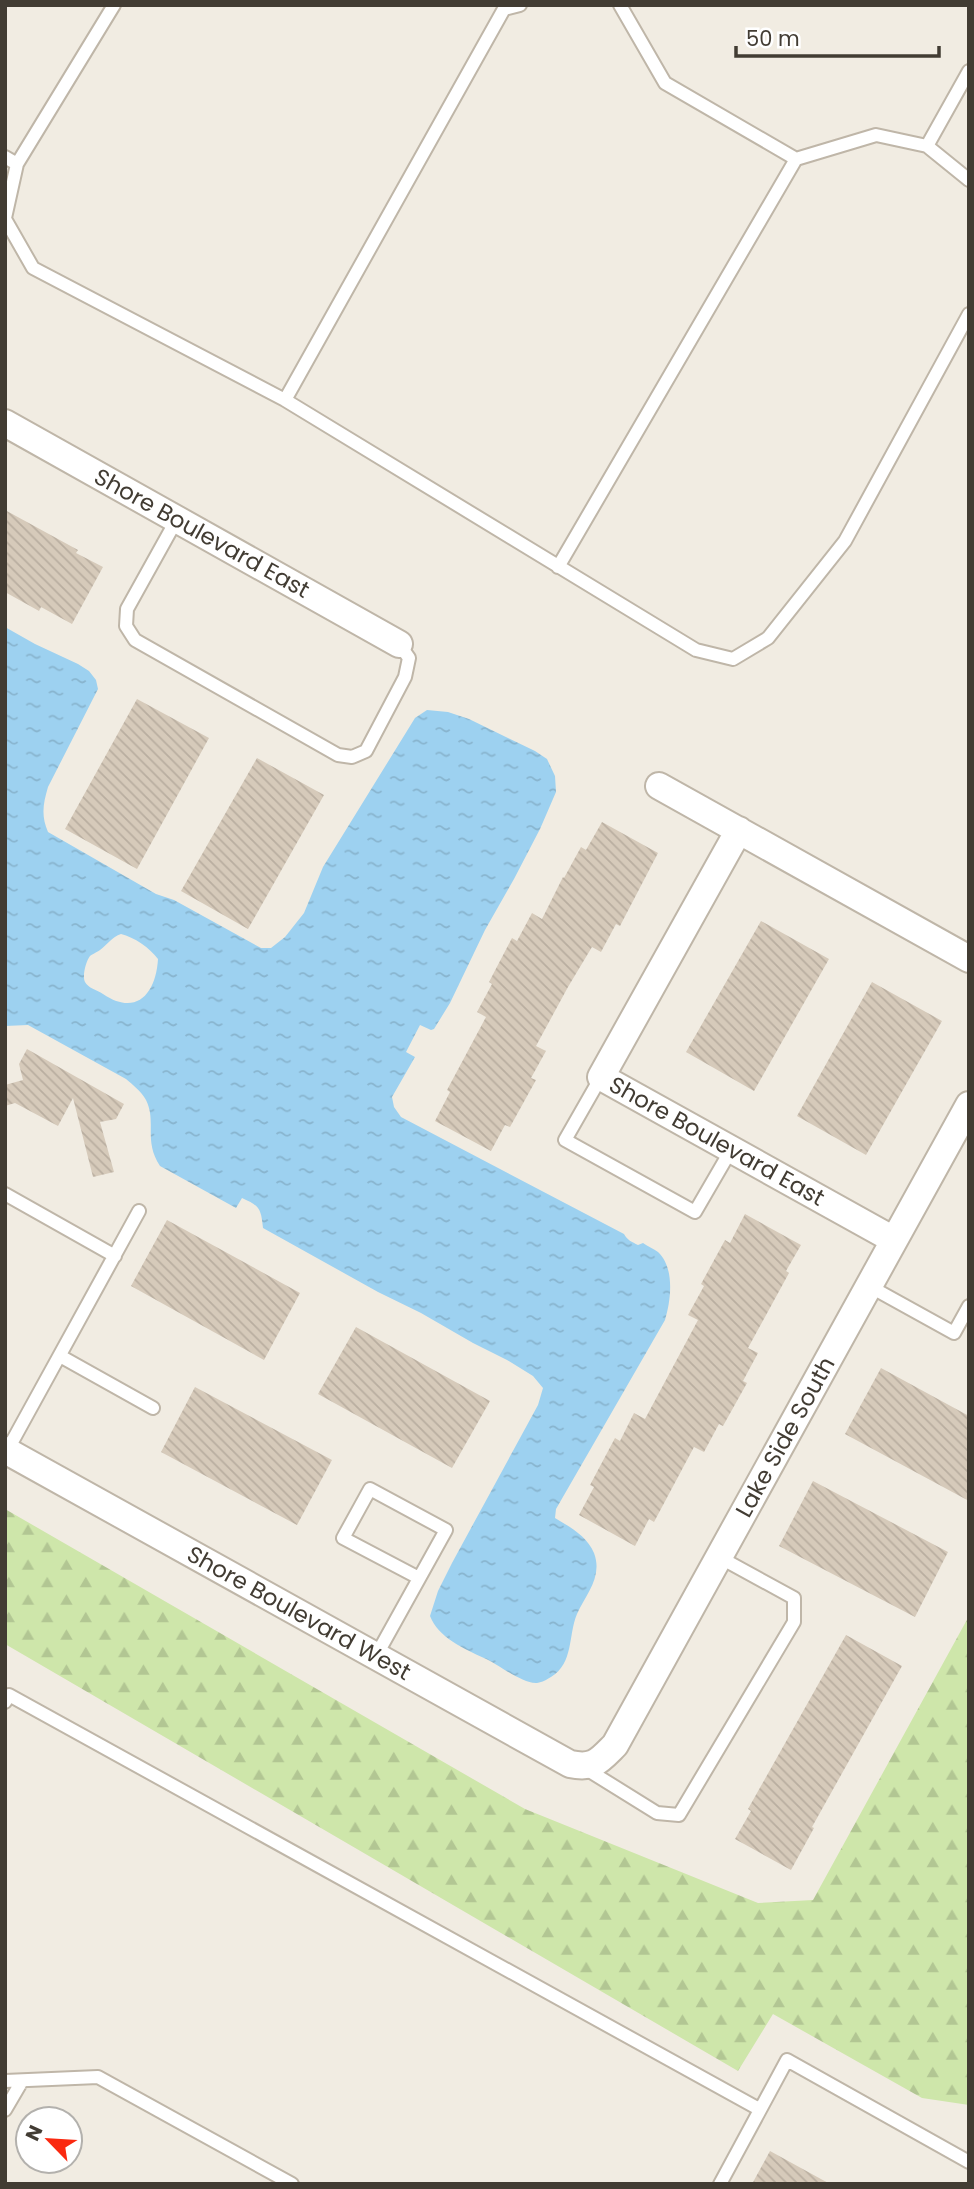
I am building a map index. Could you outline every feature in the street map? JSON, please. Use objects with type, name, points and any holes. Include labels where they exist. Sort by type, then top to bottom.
[{"type":"street","name":"Shore Boulevard East","points":[[5,423],[399,644]]},
{"type":"street","points":[[659,786],[969,959]]},
{"type":"street","name":"Shore Boulevard East","points":[[739,830],[601,1077],[894,1240]]},
{"type":"street","name":"Lake Side South","points":[[589,1765],[615,1745],[969,1105]]},
{"type":"street","name":"Shore Boulevard West","points":[[6,1450],[570,1763],[589,1765]]},
{"type":"lane","points":[[114,5],[11,161],[5,219],[33,268],[285,400],[696,650],[733,659],[768,638],[845,541],[969,314]]},
{"type":"lane","points":[[285,400],[502,7],[520,5]]},
{"type":"lane","points":[[620,5],[665,83],[796,159]]},
{"type":"lane","points":[[927,146],[969,71]]},
{"type":"lane","points":[[558,567],[796,159],[876,135],[927,146],[969,180]]},
{"type":"lane","points":[[177,519],[127,609],[126,626],[130,633],[135,640],[338,755],[352,757],[366,751],[405,677],[409,658],[399,644]]},
{"type":"lane","points":[[601,1077],[565,1140],[695,1212],[731,1150]]},
{"type":"lane","points":[[5,1194],[115,1256]]},
{"type":"lane","points":[[6,1450],[139,1211]]},
{"type":"lane","points":[[869,1286],[954,1333],[969,1306]]},
{"type":"lane","points":[[60,1356],[153,1408]]},
{"type":"lane","points":[[376,1656],[446,1530],[370,1489],[343,1538],[419,1578]]},
{"type":"lane","points":[[589,1765],[657,1813],[679,1815],[794,1622],[794,1598],[719,1557]]},
{"type":"lane","points":[[5,1702],[9,1695],[759,2109]]},
{"type":"lane","points":[[720,2184],[787,2060],[969,2162]]},
{"type":"lane","points":[[5,2081],[98,2077],[292,2184]]},
{"type":"lane","points":[[5,2110],[22,2081]]},
{"type":"green space","points":[[5,1509],[525,1809],[758,1903],[813,1900],[969,1616],[969,2105],[922,2098],[773,2014],[738,2071],[5,1644]]},
{"type":"water","points":[[5,627],[89,671],[96,680],[98,689],[48,787],[44,821],[48,832],[156,894],[174,900],[261,948],[271,948],[285,937],[304,913],[323,867],[415,718],[427,710],[448,712],[469,719],[547,759],[555,776],[556,792],[540,829],[485,930],[450,1003],[434,1029],[420,1025],[406,1052],[415,1057],[392,1097],[394,1107],[401,1117],[624,1234],[634,1243],[643,1243],[658,1252],[667,1267],[670,1294],[665,1320],[556,1509],[555,1518],[578,1532],[591,1547],[596,1562],[595,1578],[577,1614],[567,1656],[558,1671],[539,1683],[524,1680],[452,1642],[439,1630],[430,1616],[438,1591],[452,1563],[538,1405],[543,1388],[533,1376],[263,1228],[260,1212],[253,1203],[242,1198],[236,1208],[160,1166],[152,1148],[149,1108],[134,1086],[28,1025],[5,1026]],"holes":[[[118,935],[126,935],[146,947],[158,959],[149,991],[143,998],[126,1003],[90,987],[84,976],[90,956]]]},
{"type":"building","points":[[5,510],[78,550],[76,553],[103,567],[72,624],[41,607],[39,611],[5,592]]},
{"type":"building","points":[[137,699],[209,738],[137,869],[65,829]]},
{"type":"building","points":[[257,758],[324,795],[248,929],[181,891]]},
{"type":"building","points":[[602,822],[658,853],[620,926],[616,924],[601,952],[592,947],[568,987],[536,1046],[546,1051],[531,1078],[536,1080],[510,1127],[505,1125],[491,1151],[435,1121],[450,1092],[447,1090],[486,1017],[477,1012],[512,938],[517,941],[532,913],[542,919],[581,847],[586,850]]},
{"type":"building","points":[[761,921],[829,959],[754,1091],[686,1052]]},
{"type":"building","points":[[872,982],[942,1021],[866,1155],[797,1116]]},
{"type":"building","points":[[27,1049],[124,1104],[116,1119],[100,1122],[114,1172],[93,1177],[73,1098],[58,1126],[15,1103],[5,1106],[5,1085],[23,1080],[19,1064]]},
{"type":"building","points":[[745,1214],[801,1245],[786,1271],[789,1273],[748,1348],[758,1353],[743,1381],[747,1383],[723,1426],[719,1424],[704,1452],[694,1447],[654,1522],[649,1519],[635,1546],[579,1515],[594,1487],[590,1485],[615,1438],[620,1441],[634,1413],[645,1419],[698,1320],[688,1315],[704,1286],[701,1284],[725,1240],[730,1243]]},
{"type":"building","points":[[167,1220],[300,1293],[264,1360],[131,1286]]},
{"type":"building","points":[[356,1327],[490,1401],[452,1468],[318,1394]]},
{"type":"building","points":[[881,1368],[969,1416],[969,1501],[845,1434]]},
{"type":"building","points":[[195,1387],[332,1460],[297,1525],[161,1452]]},
{"type":"building","points":[[813,1481],[948,1552],[915,1617],[779,1546]]},
{"type":"building","points":[[846,1635],[902,1666],[812,1827],[814,1828],[791,1870],[735,1839],[751,1811],[748,1809]]},
{"type":"building","points":[[770,2151],[830,2184],[752,2184]]}]
